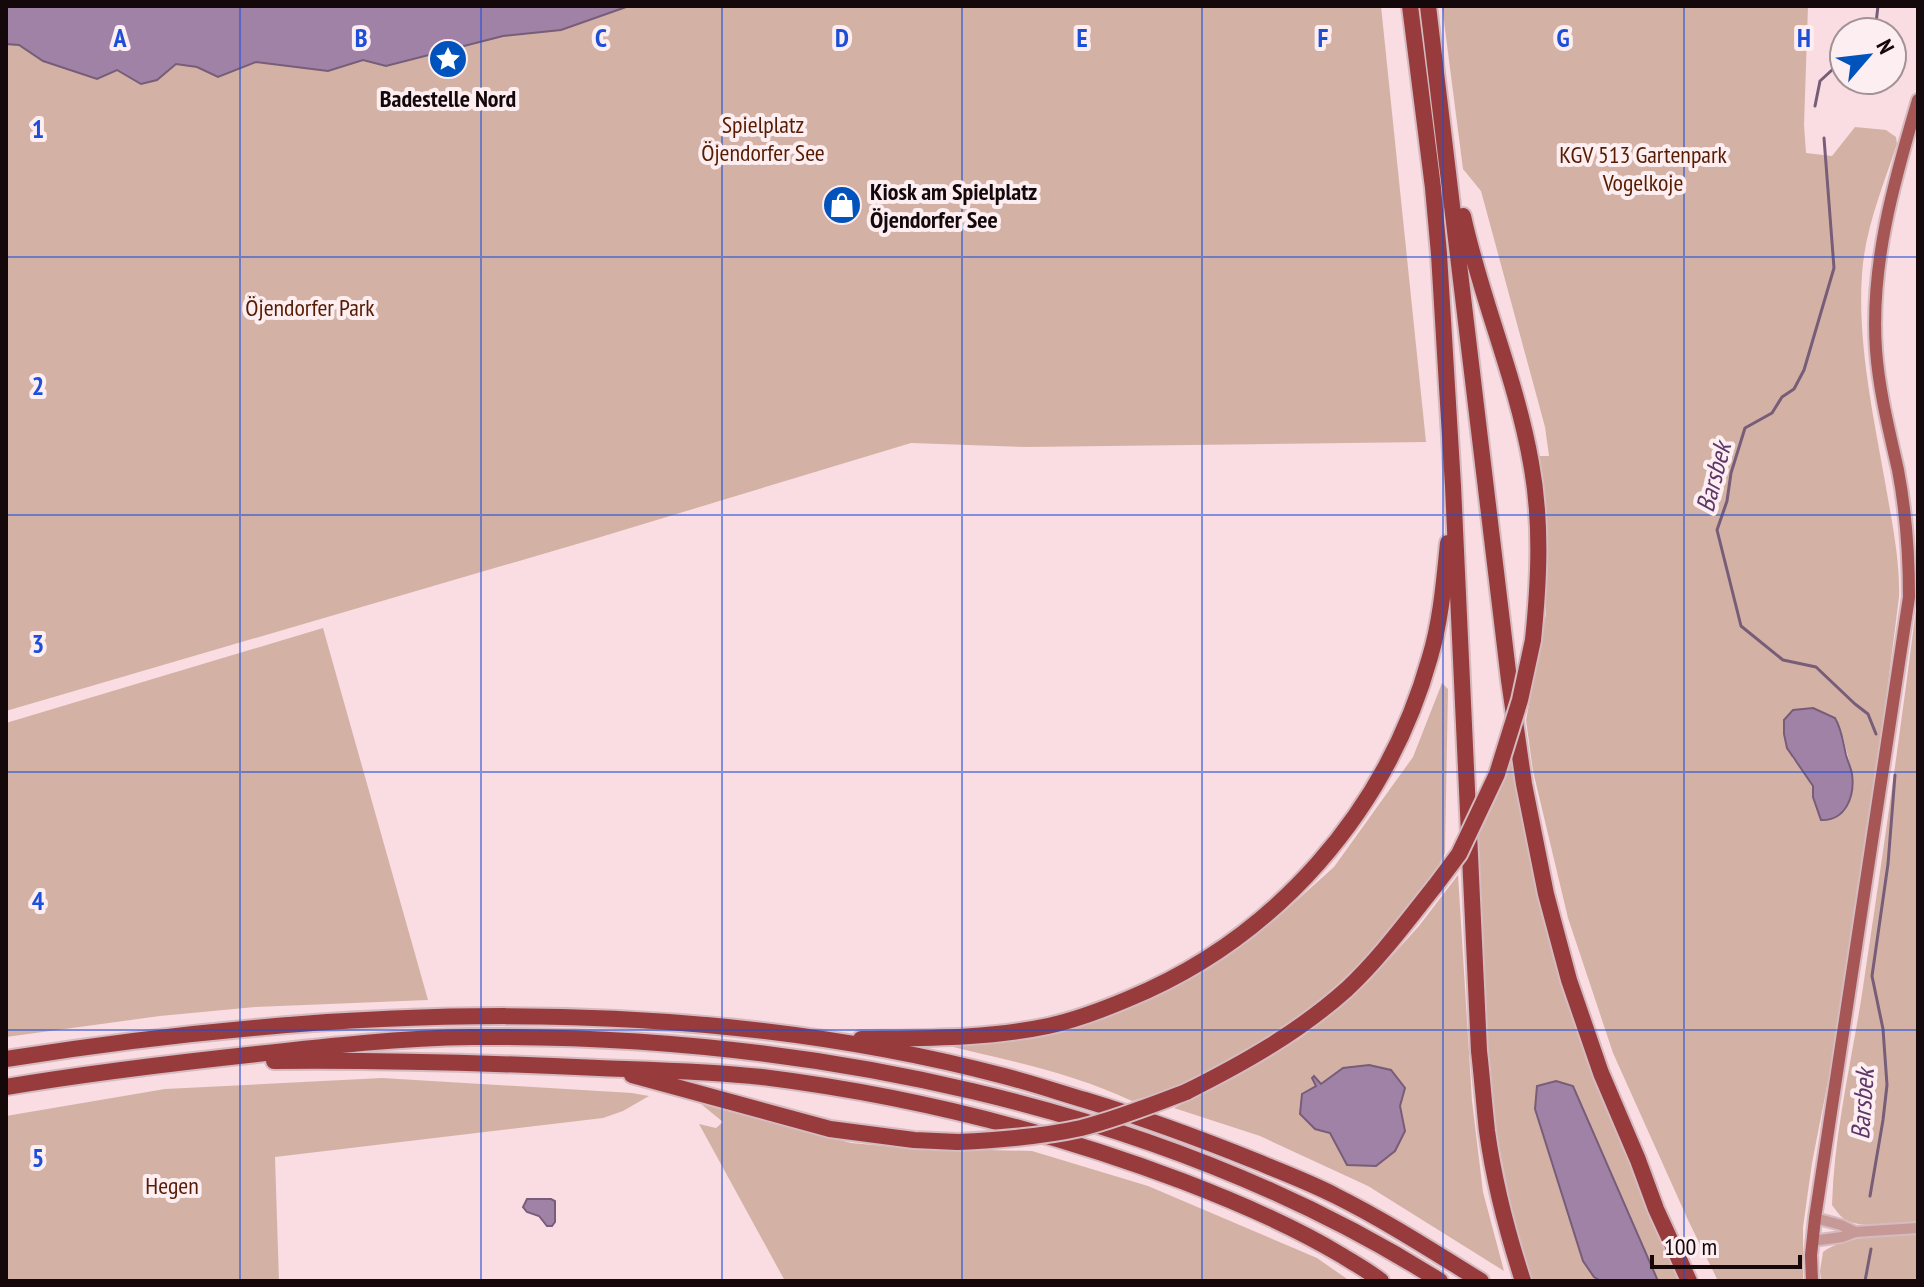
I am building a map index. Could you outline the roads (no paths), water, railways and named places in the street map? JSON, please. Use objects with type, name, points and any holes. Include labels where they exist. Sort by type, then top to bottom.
[{"type":"highway","points":[[1410,6],[1437,227],[1453,486],[1479,1051],[1498,1189],[1523,1281]]},
{"type":"highway","points":[[1428,6],[1506,652],[1527,798],[1546,894],[1569,980],[1601,1073],[1689,1281]]},
{"type":"highway","points":[[607,1068],[830,1129],[914,1140],[958,1142],[1037,1136],[1082,1128],[1126,1115],[1186,1092],[1246,1061],[1295,1030],[1347,988],[1391,943],[1459,854],[1497,774],[1520,700],[1537,604],[1538,521],[1532,465],[1511,381],[1470,246],[1442,123]]},
{"type":"highway","points":[[824,1039],[992,1035],[1073,1020],[1129,999],[1185,972],[1268,914],[1311,872],[1350,825],[1378,781],[1406,726],[1427,668],[1440,615],[1453,486]]},
{"type":"highway","points":[[6,1059],[217,1031],[368,1019],[440,1017],[652,1021],[824,1039],[1005,1076],[1135,1115],[1216,1145],[1336,1196],[1481,1281]]},
{"type":"highway","points":[[6,1087],[94,1073],[369,1041],[500,1037],[621,1041],[759,1053],[945,1086],[1051,1111],[1126,1134],[1206,1163],[1319,1214],[1382,1246],[1440,1281]]},
{"type":"highway","points":[[186,1062],[386,1061],[607,1068],[761,1077],[847,1089],[942,1108],[1118,1156],[1263,1213],[1315,1239],[1381,1281]]},
{"type":"highway","points":[[1638,1160],[1701,1281]]},
{"type":"main road","points":[[1812,1281],[1815,1218],[1909,597],[1903,502],[1884,408],[1875,325],[1877,278],[1884,232],[1918,100]]},
{"type":"street","points":[[1815,1218],[1855,1232]]},
{"type":"street","points":[[1812,1241],[1855,1232],[1918,1228]]},
{"type":"waterway","name":"Barsbek","points":[[1877,16],[1878,6]]},
{"type":"waterway","name":"Barsbek","points":[[1815,106],[1820,81],[1828,74]]},
{"type":"waterway","name":"Barsbek","points":[[1824,138],[1834,268],[1804,370],[1794,389],[1782,397],[1772,413],[1745,428],[1717,530],[1741,626],[1783,660],[1816,667],[1868,714],[1876,734]]},
{"type":"waterway","name":"Barsbek","points":[[1870,1196],[1887,1085],[1883,1029],[1872,976],[1888,864],[1895,775]]},
{"type":"waterway","name":"Barsbek","points":[[1865,1281],[1871,1249]]},
{"type":"place","name":"Badestelle Nord","points":[[448,59]]},
{"type":"place","name":"Kiosk am Spielplatz Öjendorfer See","points":[[842,205]]},
{"type":"park label","name":"Spielplatz Öjendorfer See","points":[[763,138]]},
{"type":"park label","name":"KGV 513 Gartenpark Vogelkoje","points":[[1643,168]]},
{"type":"park label","name":"Öjendorfer Park","points":[[310,307]]},
{"type":"park label","name":"Hegen","points":[[172,1185]]}]
